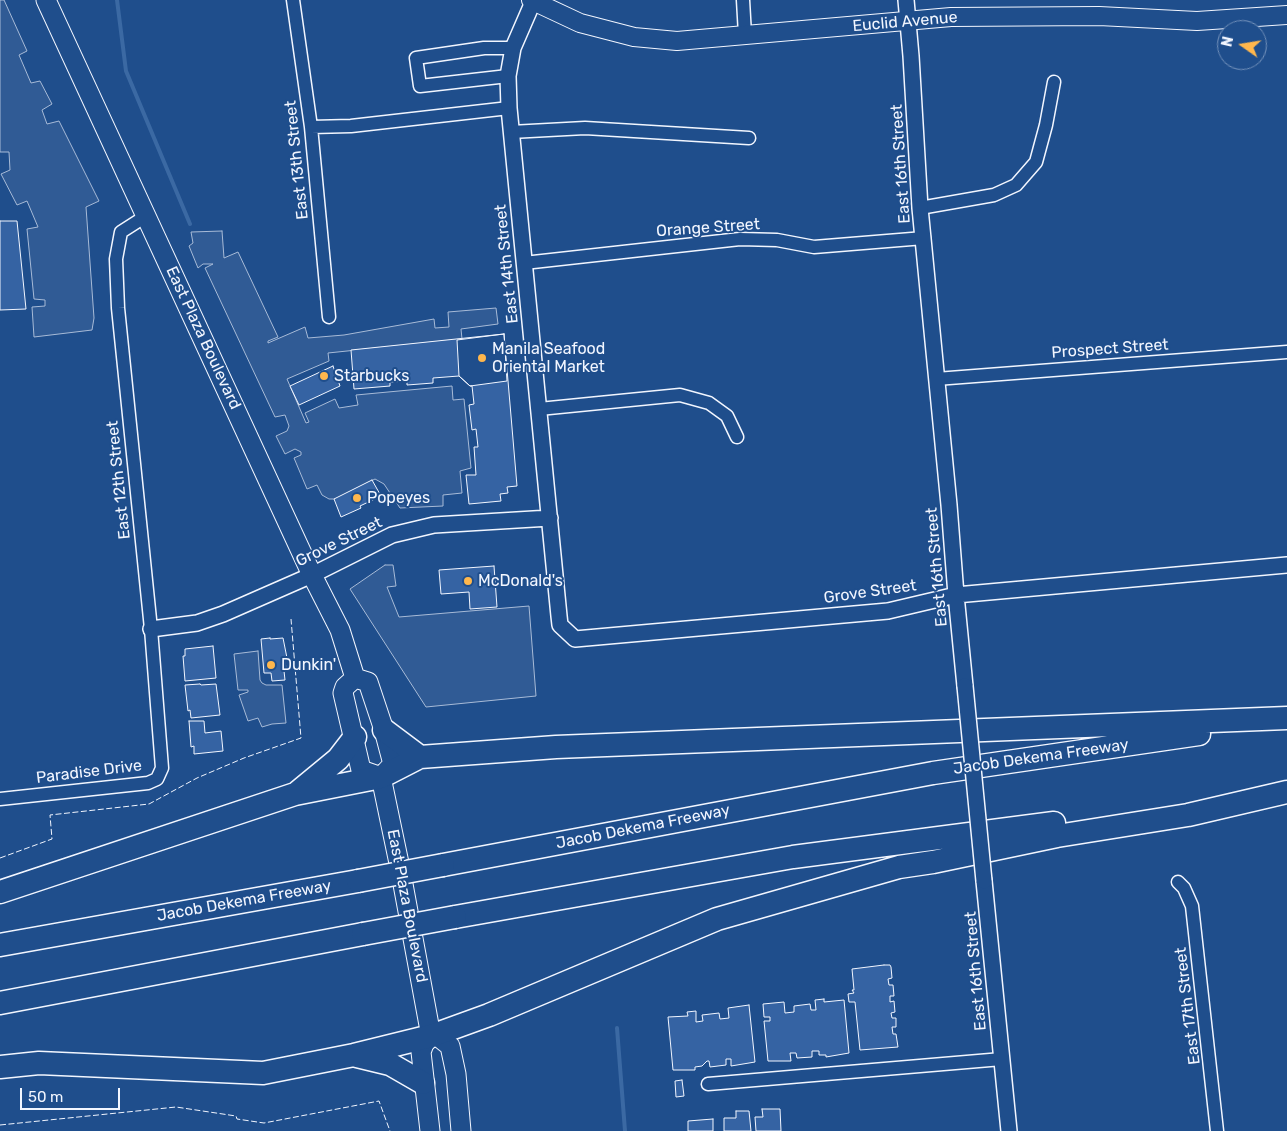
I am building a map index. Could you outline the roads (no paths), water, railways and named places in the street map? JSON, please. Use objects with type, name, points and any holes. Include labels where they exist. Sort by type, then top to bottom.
[{"type":"highway","points":[[0,892],[295,794],[381,777],[420,757],[556,747],[1287,719]]},
{"type":"highway","name":"Jacob Dekema Freeway","points":[[0,945],[358,881],[933,773],[1287,719]]},
{"type":"highway","points":[[384,730],[420,757]]},
{"type":"highway","points":[[295,794],[338,759],[355,737]]},
{"type":"highway","points":[[0,1067],[39,1063],[262,1073],[354,1055],[431,1036],[489,1015],[717,919],[899,867],[933,862],[1057,836],[1188,814],[1287,792]]},
{"type":"highway","points":[[0,1003],[455,917],[793,857],[1287,792]]},
{"type":"highway","points":[[354,1055],[390,1064],[423,1083]]},
{"type":"main road","name":"East Plaza Boulevard","points":[[46,0],[312,575],[340,630],[355,678]]},
{"type":"main road","name":"Euclid Avenue","points":[[532,1],[580,23],[634,37],[677,41],[951,17],[1099,16],[1197,21],[1287,15]]},
{"type":"main road","points":[[355,678],[368,682],[384,730],[393,764],[381,777],[362,770],[343,693],[345,687],[355,678]]},
{"type":"main road","name":"East Plaza Boulevard","points":[[381,777],[431,1036]]},
{"type":"main road","points":[[430,1131],[420,1052],[431,1036],[440,1038],[450,1046],[456,1074],[460,1131]]},
{"type":"street","name":"East 13th Street","points":[[293,0],[311,127],[328,317]]},
{"type":"street","points":[[743,0],[745,35]]},
{"type":"street","name":"East 16th Street","points":[[906,0],[920,208],[1009,1131]]},
{"type":"street","name":"East 14th Street","points":[[532,1],[512,48],[508,76],[509,108],[559,616]]},
{"type":"street","points":[[508,76],[420,86],[416,58],[484,48],[512,48]]},
{"type":"street","points":[[920,208],[994,195],[1016,185],[1036,162],[1046,125],[1054,82]]},
{"type":"street","points":[[311,127],[351,126],[509,108]]},
{"type":"street","points":[[511,132],[586,128],[749,138]]},
{"type":"street","name":"East 12th Street","points":[[146,216],[121,232],[116,259],[118,308],[162,756]]},
{"type":"street","name":"Orange Street","points":[[524,263],[740,239],[777,240],[814,247],[924,238]]},
{"type":"street","name":"Prospect Street","points":[[936,379],[1287,352]]},
{"type":"street","points":[[539,410],[680,395],[709,403],[727,416],[737,437]]},
{"type":"street","name":"Grove Street","points":[[151,629],[197,623],[224,614],[312,575],[392,535],[434,525],[550,518]]},
{"type":"street","name":"Grove Street","points":[[559,616],[560,625],[575,639],[888,611],[956,595],[1287,565]]},
{"type":"street","name":"Paradise Drive","points":[[0,799],[148,783],[157,779],[162,768],[162,756]]},
{"type":"street","name":"East 17th Street","points":[[1178,882],[1184,888],[1192,906],[1217,1131]]},
{"type":"street","points":[[708,1084],[1002,1059]]},
{"type":"waterway","points":[[117,0],[126,71],[190,224]]},
{"type":"waterway","points":[[617,1028],[625,1131]]},
{"type":"place","name":"Manila Seafood Oriental Market","points":[[482,358]]},
{"type":"place","name":"Starbucks","points":[[324,376]]},
{"type":"place","name":"Popeyes","points":[[357,498]]},
{"type":"place","name":"McDonald's","points":[[468,581]]},
{"type":"place","name":"Dunkin'","points":[[271,665]]}]
